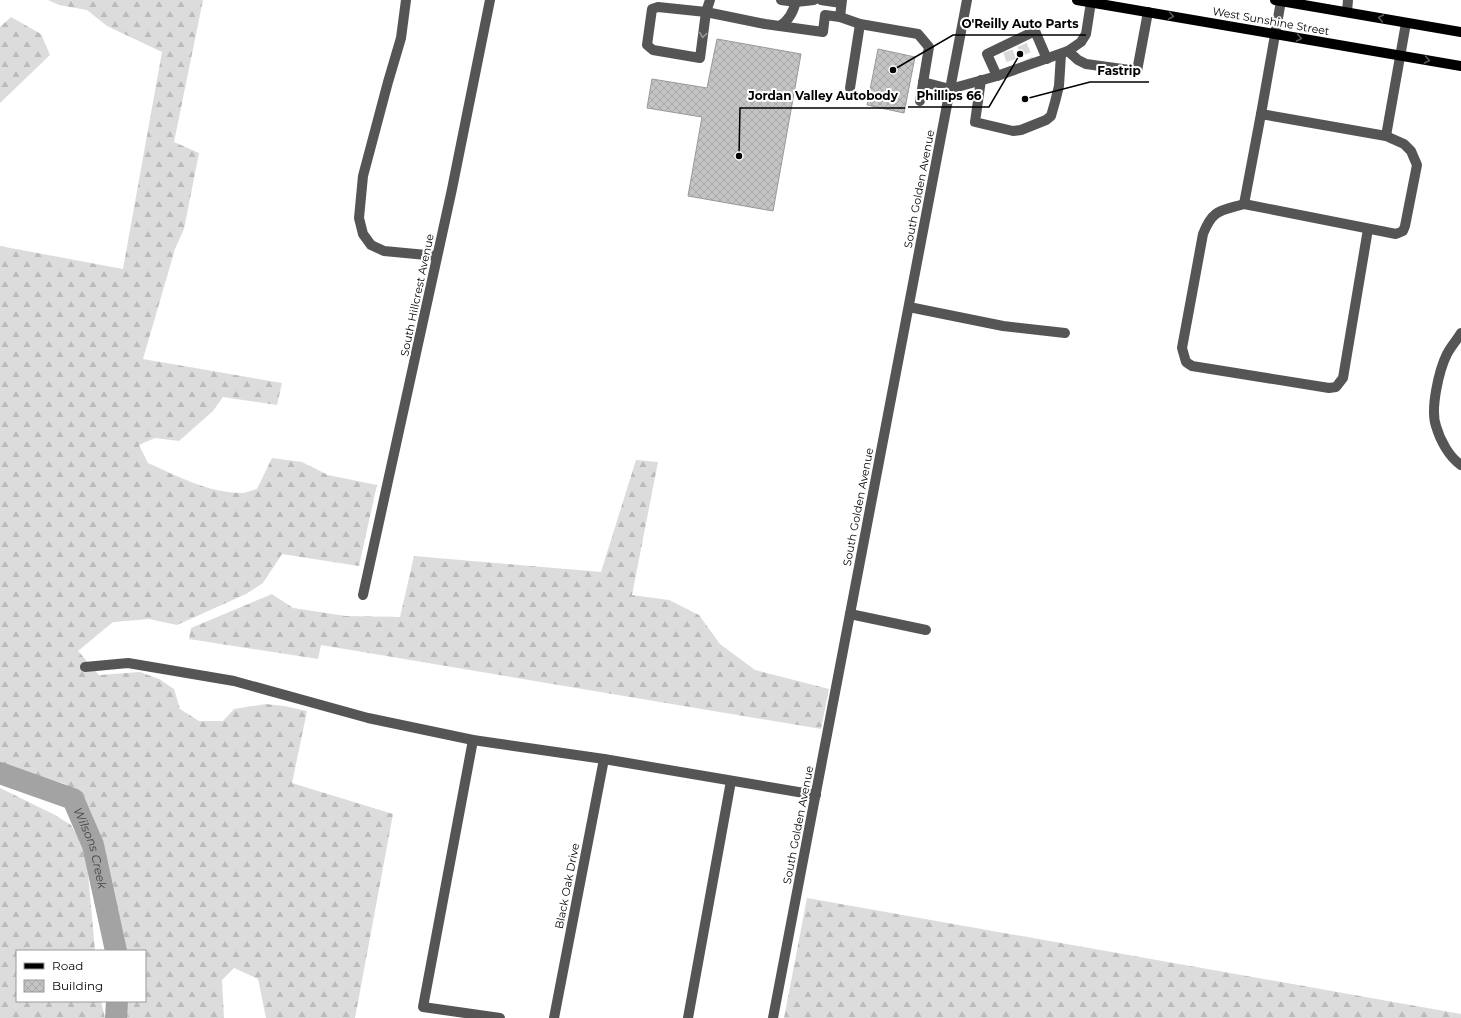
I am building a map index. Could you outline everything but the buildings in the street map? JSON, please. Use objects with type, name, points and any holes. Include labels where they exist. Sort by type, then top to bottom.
[{"type":"main road","name":"West Sunshine Street","points":[[1077,0],[1118,3],[1148,12],[1461,66]]},
{"type":"main road","name":"West Sunshine Street","points":[[1283,1],[1461,32]]},
{"type":"street","points":[[406,0],[401,38],[363,176],[359,218],[364,234],[371,244],[384,251],[437,256]]},
{"type":"street","name":"South Hillcrest Avenue","points":[[363,595],[437,256],[490,0]]},
{"type":"street","points":[[710,0],[706,12],[700,58],[653,50],[648,45],[652,9],[658,7],[706,12],[765,24],[823,32],[825,15],[840,17],[860,24],[918,34],[929,47],[920,101]]},
{"type":"street","points":[[781,0],[814,0]]},
{"type":"street","points":[[821,0],[842,2],[840,17]]},
{"type":"street","name":"South Golden Avenue","points":[[774,1018],[967,0]]},
{"type":"street","points":[[1347,12],[1348,0]]},
{"type":"street","points":[[780,26],[787,21],[796,1]]},
{"type":"street","points":[[1244,204],[1283,1]]},
{"type":"street","points":[[923,82],[950,89],[997,76],[1014,68],[1065,53],[1081,42],[1086,34],[1091,2]]},
{"type":"street","points":[[1065,53],[1086,64],[1137,71],[1148,12]]},
{"type":"street","points":[[1386,136],[1406,23]]},
{"type":"street","points":[[850,88],[860,24]]},
{"type":"street","points":[[997,76],[987,54],[1021,42],[1035,31],[1047,59]]},
{"type":"street","points":[[981,80],[976,122],[1013,131],[1021,130],[1046,120],[1051,116],[1059,86],[1065,53]]},
{"type":"street","points":[[1261,114],[1386,136],[1404,144],[1411,151],[1417,165],[1405,226],[1402,231],[1396,234],[1244,204],[1217,211],[1208,221],[1203,234],[1182,348],[1186,362],[1192,366],[1329,388],[1336,387],[1343,378],[1368,229]]},
{"type":"street","points":[[909,307],[1002,326],[1065,333]]},
{"type":"street","points":[[1461,333],[1447,354],[1437,384],[1434,408],[1435,426],[1444,446],[1456,462],[1461,465]]},
{"type":"street","points":[[850,614],[926,630]]},
{"type":"street","points":[[85,667],[128,663],[234,681],[368,718],[473,740],[604,759],[816,795]]},
{"type":"street","points":[[473,740],[424,1007],[500,1018]]},
{"type":"street","name":"Black Oak Drive","points":[[554,1018],[604,759]]},
{"type":"street","points":[[688,1018],[731,781]]},
{"type":"green space","points":[[48,0],[203,0],[174,142],[199,153],[184,229],[175,249],[143,359],[282,383],[277,405],[223,397],[213,411],[179,441],[155,438],[139,445],[148,463],[205,487],[230,492],[244,493],[257,489],[272,458],[302,462],[328,475],[377,485],[359,566],[282,554],[263,583],[246,594],[177,625],[149,619],[113,622],[78,651],[99,675],[140,672],[159,679],[174,689],[180,709],[199,721],[223,721],[234,709],[266,704],[307,711],[292,783],[393,814],[355,1018],[266,1018],[258,979],[234,968],[222,980],[224,1018],[126,1018],[127,1002],[146,1002],[146,950],[127,950],[115,911],[101,836],[85,802],[65,784],[0,764],[0,246],[123,269],[162,52],[107,26],[87,10],[59,5]]},
{"type":"green space","points":[[11,17],[41,34],[50,55],[0,103],[0,27]]},
{"type":"green space","points":[[636,460],[658,462],[632,595],[669,600],[699,615],[720,644],[755,670],[829,689],[821,729],[321,645],[318,659],[189,639],[191,628],[272,594],[293,608],[346,616],[400,617],[414,556],[601,572]]},
{"type":"green space","points":[[0,788],[55,815],[71,825],[86,851],[95,950],[16,950],[16,1002],[101,1002],[105,1018],[0,1018]]},
{"type":"green space","points":[[807,898],[1461,1014],[1461,1018],[784,1018]]},
{"type":"waterway","name":"Wilsons Creek","points":[[0,773],[73,799],[93,845],[116,950]]},
{"type":"waterway","name":"Wilsons Creek","points":[[116,1018],[117,1002]]},
{"type":"tunnel","points":[[1022,45],[1029,61]]},
{"type":"tunnel","points":[[1008,51],[1013,66]]},
{"type":"place","name":"Phillips 66","points":[[1020,54]]},
{"type":"place","name":"O'Reilly Auto Parts","points":[[893,70]]},
{"type":"place","name":"Fastrip","points":[[1025,99]]},
{"type":"place","name":"Jordan Valley Autobody","points":[[739,156]]}]
